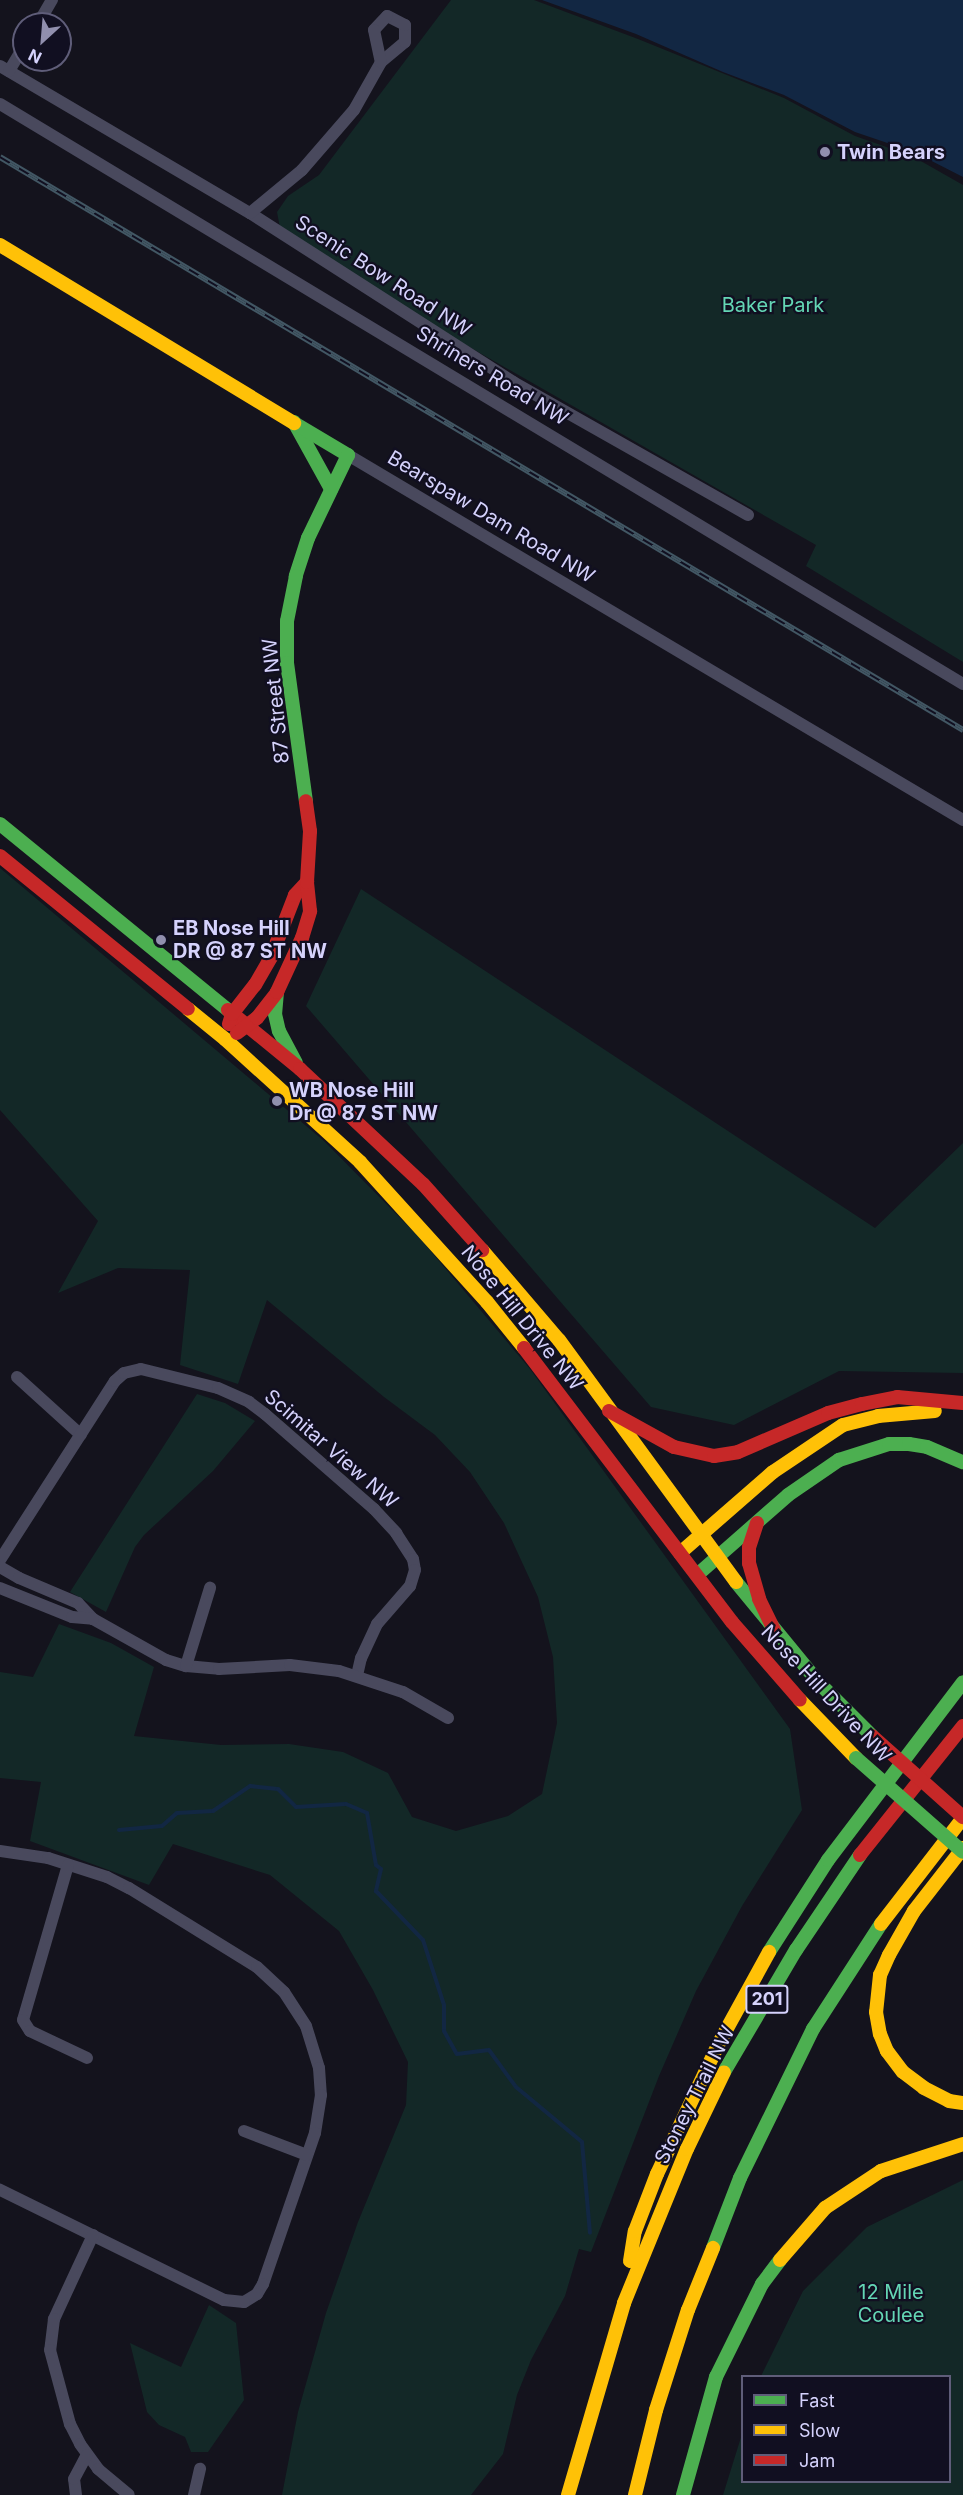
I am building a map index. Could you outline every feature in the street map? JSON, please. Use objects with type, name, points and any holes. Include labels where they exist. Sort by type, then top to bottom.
[{"type":"main road","name":"Bearspaw Dam Road NW","points":[[0,245],[348,455]]},
{"type":"main road","points":[[293,420],[331,489]]},
{"type":"main road","name":"87 Street NW","points":[[225,1039],[247,1028],[277,992],[290,967],[305,929],[309,911],[307,882],[310,831],[287,663],[287,621],[296,576],[308,538],[348,455]]},
{"type":"main road","name":"Nose Hill Drive NW","points":[[0,824],[300,1069],[376,1138],[470,1234],[553,1332],[717,1558],[774,1630],[819,1683],[872,1736],[963,1817]]},
{"type":"main road","name":"Nose Hill Drive NW","points":[[0,856],[225,1039],[360,1162],[418,1224],[550,1380],[680,1553],[763,1658],[856,1758],[963,1850]]},
{"type":"main road","name":"87 Street NW","points":[[225,1039],[232,1014],[255,985],[271,957],[295,896],[307,882]]},
{"type":"main road","points":[[277,992],[275,1014],[279,1031],[300,1069]]},
{"type":"main road","points":[[609,1411],[674,1447],[714,1456],[738,1452],[828,1413],[862,1404],[897,1397],[931,1398],[963,1403]]},
{"type":"main road","points":[[680,1553],[773,1472],[843,1425],[897,1414],[927,1411],[963,1412]]},
{"type":"main road","points":[[697,1575],[808,1480],[839,1460],[868,1449],[890,1444],[909,1444],[927,1447],[963,1462]]},
{"type":"main road","points":[[757,1524],[750,1547],[749,1563],[759,1599],[774,1630]]},
{"type":"main road","points":[[624,2303],[635,2231],[657,2174],[719,2043],[754,1977],[828,1860],[963,1682]]},
{"type":"main road","name":"Stoney Trail NW","points":[[568,2495],[624,2303],[687,2149],[722,2078],[796,1950],[854,1863],[963,1726]]},
{"type":"main road","name":"201","points":[[635,2495],[656,2410],[688,2310],[740,2178],[779,2095],[813,2029],[851,1967],[895,1905],[963,1817]]},
{"type":"main road","points":[[963,1850],[914,1911],[889,1954],[880,1975],[876,2012],[880,2034],[887,2051],[903,2072],[924,2088],[950,2101],[963,2103]]},
{"type":"main road","points":[[683,2495],[716,2378],[762,2283],[793,2243],[825,2208],[881,2171],[963,2144]]},
{"type":"street","points":[[250,213],[302,170],[354,110],[381,62]]},
{"type":"street","name":"Scenic Bow Road NW","points":[[4,69],[250,213],[513,382],[748,515]]},
{"type":"street","name":"Shriners Road NW","points":[[0,104],[963,684]]},
{"type":"street","name":"Bearspaw Dam Road NW","points":[[348,455],[963,820]]},
{"type":"street","name":"Scimitar View NW","points":[[0,1560],[119,1377],[136,1369],[218,1388],[249,1402],[265,1414],[374,1509],[396,1533],[413,1558],[415,1570],[410,1586],[386,1611],[374,1630],[361,1658],[357,1676]]},
{"type":"street","points":[[17,1377],[81,1435]]},
{"type":"street","points":[[0,1567],[19,1578],[78,1603],[93,1619],[149,1652],[186,1666],[219,1669],[290,1665],[357,1676],[403,1692],[448,1718]]},
{"type":"street","points":[[0,1588],[63,1614],[93,1619]]},
{"type":"street","points":[[186,1666],[210,1588]]},
{"type":"street","points":[[0,1851],[27,1853],[68,1865],[129,1888],[257,1967],[284,1992],[306,2026],[319,2068],[319,2112],[315,2133],[262,2289],[244,2302],[224,2300],[0,2190]]},
{"type":"street","points":[[68,1865],[23,2020],[30,2031],[87,2058]]},
{"type":"street","points":[[244,2131],[307,2155]]},
{"type":"street","points":[[93,2235],[58,2309],[50,2339],[50,2350],[70,2424],[87,2455],[121,2493]]},
{"type":"street","points":[[76,2495],[74,2479],[87,2455]]},
{"type":"street","points":[[194,2495],[200,2469]]},
{"type":"green space","name":"Baker Park","points":[[451,0],[534,0],[784,98],[855,136],[912,156],[963,185],[963,662],[806,566],[816,545],[417,317],[280,228],[277,212],[288,196],[319,175]]},
{"type":"green space","points":[[0,868],[324,1141],[418,1236],[530,1369],[790,1729],[802,1810],[742,1906],[696,1991],[659,2076],[591,2252],[579,2249],[565,2296],[531,2360],[517,2395],[503,2454],[471,2495],[282,2495],[298,2412],[326,2313],[358,2222],[406,2105],[408,2062],[373,1990],[339,1931],[270,1875],[173,1844],[149,1885],[30,1841],[41,1782],[0,1778],[0,1672],[33,1677],[59,1624],[111,1643],[154,1667],[134,1736],[221,1745],[289,1744],[343,1752],[388,1773],[412,1817],[456,1831],[508,1816],[542,1794],[557,1723],[553,1657],[538,1597],[504,1523],[470,1472],[435,1435],[384,1397],[267,1300],[238,1384],[180,1365],[190,1270],[118,1268],[58,1293],[98,1221],[0,1110]]},
{"type":"green space","points":[[361,889],[875,1228],[963,1143],[963,1373],[839,1371],[734,1425],[651,1407],[306,1006]]},
{"type":"green space","points":[[197,1394],[225,1403],[255,1421],[213,1471],[144,1535],[135,1547],[106,1612],[70,1592]]},
{"type":"green space","name":"12 Mile Coulee","points":[[963,2180],[963,2495],[723,2495],[741,2437],[741,2483],[951,2483],[951,2375],[761,2375],[803,2291],[867,2227]]},
{"type":"green space","points":[[209,2305],[236,2323],[244,2400],[208,2452],[191,2452],[185,2437],[159,2425],[147,2412],[130,2343],[181,2367]]},
{"type":"water","points":[[542,0],[963,0],[963,177],[914,152],[855,132],[784,95],[723,72],[636,34]]},
{"type":"waterway","points":[[119,1830],[162,1826],[177,1813],[213,1811],[250,1786],[278,1789],[296,1807],[346,1804],[367,1813],[376,1865],[381,1869],[376,1891],[423,1940],[444,2005],[444,2031],[457,2054],[489,2050],[516,2087],[582,2142],[590,2233]]},
{"type":"railway","points":[[0,157],[963,730]]},
{"type":"traffic: fast","points":[[294,422],[331,489]]},
{"type":"traffic: fast","points":[[294,423],[348,455],[308,538],[296,576],[287,621],[287,663],[306,801]]},
{"type":"traffic: fast","points":[[0,824],[228,1010]]},
{"type":"traffic: fast","points":[[277,992],[275,1014],[279,1031],[296,1063]]},
{"type":"traffic: fast","points":[[697,1575],[788,1495],[839,1460],[889,1444],[909,1444],[927,1447],[963,1462]]},
{"type":"traffic: fast","points":[[736,1582],[819,1683],[872,1736]]},
{"type":"traffic: fast","points":[[769,1952],[828,1860],[963,1682]]},
{"type":"traffic: fast","points":[[856,1758],[963,1852]]},
{"type":"traffic: fast","points":[[724,2072],[796,1950],[860,1855]]},
{"type":"traffic: fast","points":[[713,2248],[740,2178],[813,2029],[881,1924]]},
{"type":"traffic: fast","points":[[683,2495],[716,2377],[762,2284],[780,2260]]},
{"type":"traffic: slow","points":[[0,245],[294,423]]},
{"type":"traffic: slow","points":[[188,1009],[225,1039],[360,1162],[487,1302],[524,1348]]},
{"type":"traffic: slow","points":[[482,1250],[559,1340],[736,1582]]},
{"type":"traffic: slow","points":[[680,1553],[773,1472],[843,1425],[878,1416],[935,1411]]},
{"type":"traffic: slow","points":[[800,1700],[856,1758]]},
{"type":"traffic: slow","points":[[881,1924],[963,1818]]},
{"type":"traffic: slow","points":[[963,1848],[914,1911],[889,1955],[880,1975],[876,2012],[880,2034],[887,2051],[903,2072],[924,2088],[949,2101],[963,2103]]},
{"type":"traffic: slow","points":[[630,2261],[635,2231],[657,2174],[719,2043],[769,1952]]},
{"type":"traffic: slow","points":[[568,2495],[624,2303],[687,2149],[724,2072]]},
{"type":"traffic: slow","points":[[780,2260],[825,2208],[881,2171],[963,2144]]},
{"type":"traffic: slow","points":[[635,2495],[656,2410],[688,2310],[713,2248]]},
{"type":"traffic: jam","points":[[237,1033],[257,1018],[277,992],[302,938],[310,911],[307,882],[310,831],[306,801]]},
{"type":"traffic: jam","points":[[0,856],[188,1009]]},
{"type":"traffic: jam","points":[[229,1024],[232,1014],[255,985],[271,957],[295,895],[307,882]]},
{"type":"traffic: jam","points":[[228,1010],[300,1069],[423,1184],[482,1250]]},
{"type":"traffic: jam","points":[[524,1348],[732,1622],[800,1700]]},
{"type":"traffic: jam","points":[[609,1411],[674,1447],[714,1456],[738,1452],[828,1413],[862,1404],[897,1397],[963,1403]]},
{"type":"traffic: jam","points":[[757,1523],[749,1547],[749,1563],[759,1599],[774,1630]]},
{"type":"traffic: jam","points":[[860,1855],[963,1726]]},
{"type":"traffic: jam","points":[[872,1736],[963,1817]]},
{"type":"place","name":"Twin Bears","points":[[825,152]]},
{"type":"place","name":"EB Nose Hill DR @ 87 ST NW","points":[[161,940]]},
{"type":"place","name":"WB Nose Hill Dr @ 87 ST NW","points":[[277,1101]]}]
